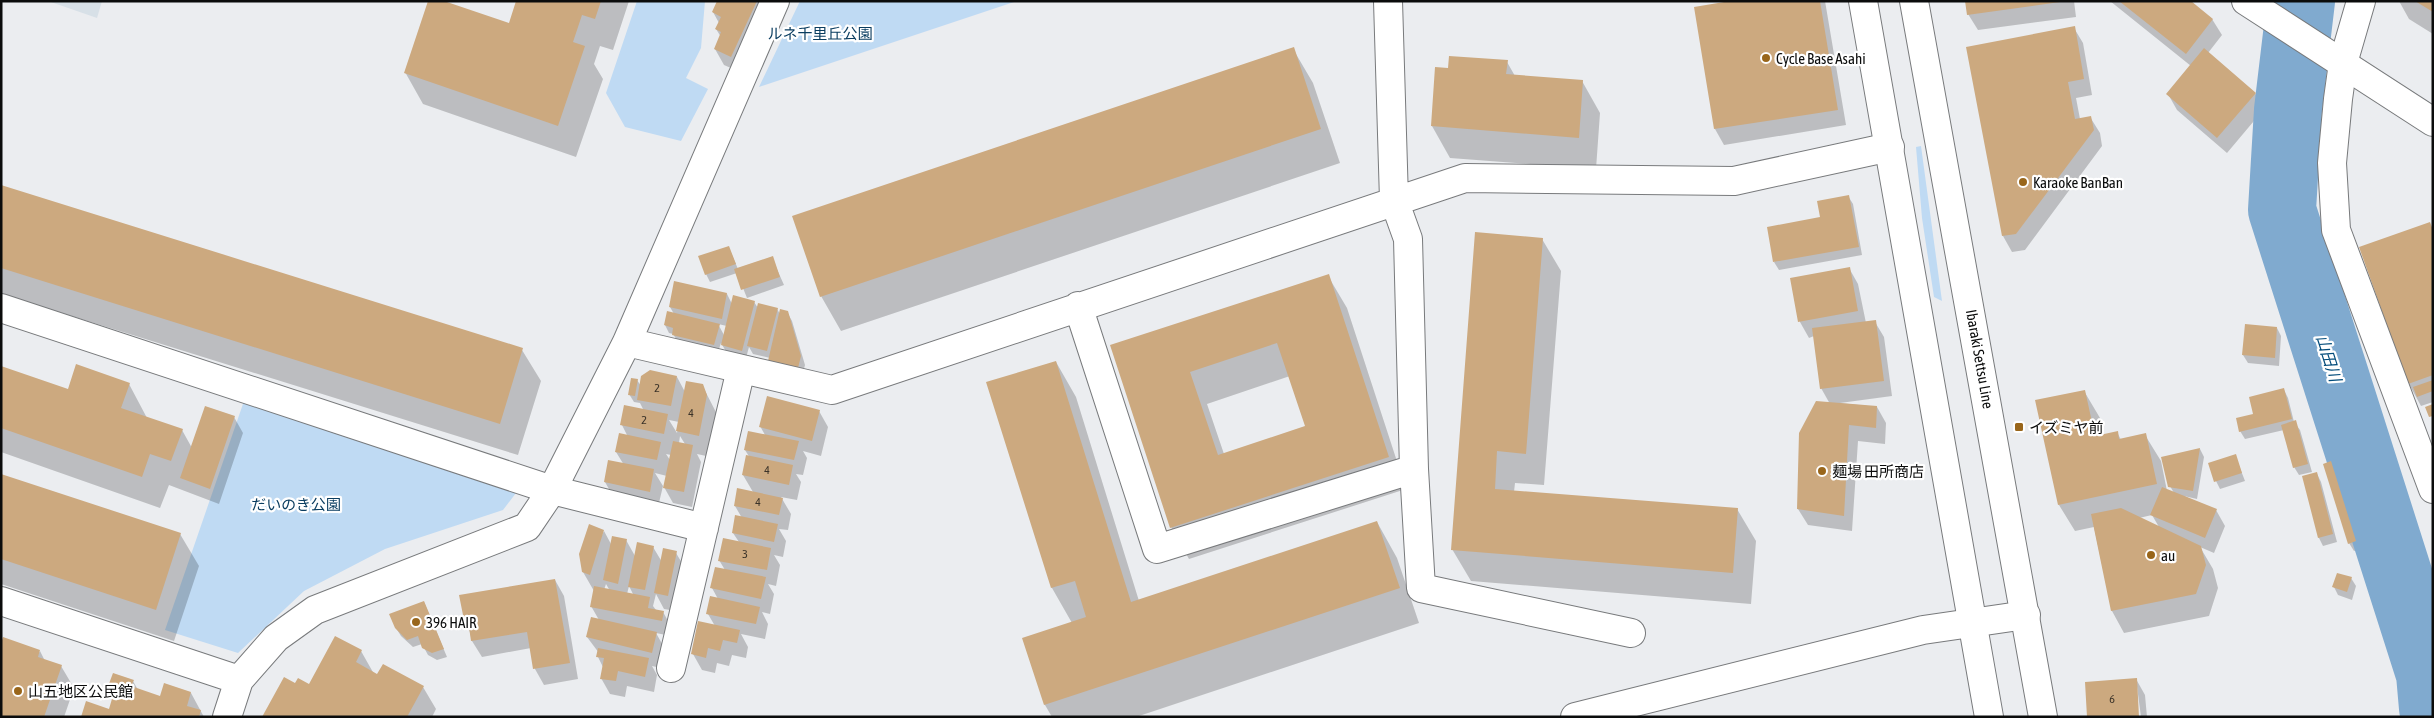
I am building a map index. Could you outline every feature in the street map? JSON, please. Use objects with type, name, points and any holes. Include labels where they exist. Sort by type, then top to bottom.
[{"type":"street","points":[[227,717],[239,680],[276,638],[315,610],[526,527],[552,490],[627,342],[775,1]]},
{"type":"street","points":[[1388,1],[1394,200],[1408,239],[1414,469],[1421,588],[1631,632]]},
{"type":"street","points":[[1863,1],[1974,623],[1989,717]]},
{"type":"street","name":"Ibaraki Settsu Line","points":[[1914,1],[2044,717]]},
{"type":"street","points":[[2361,1],[2343,63],[2332,162],[2336,230],[2433,489]]},
{"type":"street","points":[[2252,5],[2433,122]]},
{"type":"street","points":[[627,342],[832,390],[1394,200],[1465,178],[1734,181],[1890,147]]},
{"type":"street","points":[[1078,306],[1157,549],[1414,469]]},
{"type":"street","points":[[1,308],[552,490],[704,528]]},
{"type":"street","points":[[671,668],[742,369]]},
{"type":"street","points":[[1,601],[239,680]]},
{"type":"street","points":[[1575,717],[1923,630],[2026,615]]},
{"type":"shaded area","points":[[48,1],[102,1],[97,18]]},
{"type":"green space","points":[[637,1],[705,1],[701,48],[686,78],[708,89],[681,141],[625,127],[606,93]]},
{"type":"green space","name":"ルネ千里丘公園","points":[[800,1],[1017,1],[759,87]]},
{"type":"green space","points":[[1921,146],[1942,301],[1934,297],[1922,218],[1916,147]]},
{"type":"green space","name":"だいのき公園","points":[[244,401],[519,489],[503,510],[385,549],[304,591],[238,653],[165,630]]},
{"type":"building","points":[[428,1],[444,1],[509,23],[516,1],[601,1],[595,19],[582,15],[573,42],[585,46],[558,126],[404,73]]},
{"type":"building","points":[[717,1],[757,1],[731,57],[714,49],[721,32],[715,29],[721,17],[712,12]]},
{"type":"building","name":"Cycle Base Asahi","points":[[1730,1],[1820,1],[1838,110],[1714,129],[1694,7]]},
{"type":"building","points":[[1965,1],[2060,1],[2060,2],[1967,15]]},
{"type":"building","points":[[2119,1],[2191,1],[2213,19],[2186,54]]},
{"type":"building","points":[[2415,1],[2433,1],[2433,12]]},
{"type":"building","name":"Karaoke BanBan","points":[[2075,26],[2084,79],[2068,82],[2075,119],[2091,116],[2094,130],[2016,234],[2002,236],[1966,47]]},
{"type":"building","points":[[1294,47],[1321,129],[820,297],[792,216]]},
{"type":"building","points":[[2204,48],[2256,93],[2217,138],[2166,94]]},
{"type":"building","points":[[1449,56],[1508,60],[1506,74],[1583,80],[1579,138],[1431,126],[1435,67],[1448,68]]},
{"type":"building","points":[[1,185],[523,348],[500,424],[1,268]]},
{"type":"building","points":[[1849,195],[1859,247],[1773,262],[1767,227],[1820,217],[1817,201]]},
{"type":"building","points":[[2430,222],[2433,230],[2433,375],[2408,384],[2359,247]]},
{"type":"building","points":[[1475,232],[1543,238],[1526,454],[1497,451],[1495,489],[1738,508],[1733,573],[1451,550]]},
{"type":"building","points":[[729,246],[736,264],[705,275],[698,256]]},
{"type":"building","points":[[773,256],[780,277],[741,290],[734,269]]},
{"type":"building","points":[[1850,267],[1858,311],[1798,322],[1790,278]]},
{"type":"building","points":[[1329,274],[1389,457],[1170,528],[1110,345]],"holes":[[[1277,343],[1305,426],[1218,455],[1190,372]]]},
{"type":"building","points":[[674,281],[727,293],[722,319],[669,307]]},
{"type":"building","points":[[733,295],[755,301],[742,351],[721,345]]},
{"type":"building","points":[[758,303],[778,308],[767,351],[747,346]]},
{"type":"building","points":[[780,309],[788,311],[801,356],[798,368],[768,361]]},
{"type":"building","points":[[667,311],[720,324],[714,345],[672,335],[673,328],[664,325]]},
{"type":"building","points":[[1876,320],[1884,381],[1820,389],[1812,328]]},
{"type":"building","points":[[2245,324],[2277,327],[2275,358],[2242,355]]},
{"type":"building","points":[[1056,361],[1131,602],[1377,521],[1400,588],[1044,705],[1022,638],[1086,617],[1075,581],[1051,588],[986,382]]},
{"type":"building","points":[[76,364],[130,383],[121,408],[183,429],[171,461],[150,454],[142,477],[1,428],[1,366],[68,389]]},
{"type":"building","points":[[650,370],[677,376],[671,406],[637,400],[641,376]]},
{"type":"building","points":[[631,378],[638,379],[635,396],[628,395]]},
{"type":"building","points":[[2433,380],[2433,391],[2417,397],[2413,387]]},
{"type":"building","points":[[686,381],[703,384],[707,395],[699,436],[676,431]]},
{"type":"building","points":[[2284,388],[2292,419],[2239,432],[2236,418],[2253,414],[2249,397]]},
{"type":"building","points":[[2085,390],[2095,436],[2118,431],[2119,439],[2146,433],[2157,484],[2058,505],[2035,400]]},
{"type":"building","points":[[767,396],[820,410],[812,441],[759,427]]},
{"type":"building","name":"麺場 田所商店","points":[[1816,401],[1877,406],[1876,428],[1849,425],[1844,516],[1797,509],[1799,433]]},
{"type":"building","points":[[2433,404],[2433,416],[2429,417],[2425,407]]},
{"type":"building","points":[[624,405],[668,414],[664,434],[620,425]]},
{"type":"building","points":[[205,406],[235,416],[210,489],[180,478]]},
{"type":"building","points":[[2296,420],[2308,464],[2293,468],[2281,425]]},
{"type":"building","points":[[748,431],[799,441],[794,460],[744,450]]},
{"type":"building","points":[[619,433],[661,442],[657,460],[615,452]]},
{"type":"building","points":[[673,441],[693,445],[684,492],[663,488]]},
{"type":"building","points":[[2200,448],[2193,491],[2168,487],[2161,457]]},
{"type":"building","points":[[2236,454],[2242,473],[2214,482],[2208,463]]},
{"type":"building","points":[[746,455],[793,465],[789,485],[742,475]]},
{"type":"building","points":[[608,460],[654,469],[650,492],[604,482]]},
{"type":"building","points":[[2331,461],[2356,541],[2348,544],[2323,464]]},
{"type":"building","points":[[2317,472],[2333,534],[2318,538],[2302,476]]},
{"type":"building","points":[[1,474],[181,533],[156,610],[1,559]]},
{"type":"building","points":[[2162,487],[2217,509],[2205,538],[2150,515]]},
{"type":"building","points":[[737,488],[783,498],[779,515],[734,506]]},
{"type":"building","name":"au","points":[[2121,508],[2201,546],[2206,565],[2196,594],[2111,611],[2091,514]]},
{"type":"building","points":[[735,515],[778,524],[774,542],[732,533]]},
{"type":"building","points":[[589,524],[604,530],[590,575],[582,572],[579,554]]},
{"type":"building","points":[[612,536],[627,539],[618,584],[603,580]]},
{"type":"building","points":[[723,538],[771,548],[767,570],[718,561]]},
{"type":"building","points":[[637,542],[654,546],[645,590],[628,587]]},
{"type":"building","points":[[663,548],[677,551],[668,596],[654,593]]},
{"type":"building","points":[[715,567],[766,577],[761,599],[710,588]]},
{"type":"building","points":[[2337,573],[2352,577],[2347,592],[2332,587]]},
{"type":"building","points":[[555,579],[570,663],[533,669],[527,632],[471,641],[468,620],[464,620],[459,595]]},
{"type":"building","points":[[594,586],[650,597],[648,608],[664,611],[662,621],[590,607]]},
{"type":"building","points":[[710,596],[760,607],[756,624],[706,614]]},
{"type":"building","points":[[424,601],[444,649],[432,653],[422,648],[418,636],[407,640],[395,628],[389,614]]},
{"type":"building","points":[[591,617],[657,632],[652,653],[586,637]]},
{"type":"building","points":[[698,621],[740,630],[737,643],[723,640],[720,651],[708,648],[706,658],[691,654]]},
{"type":"building","points":[[335,636],[362,650],[356,662],[377,674],[383,664],[424,686],[407,717],[262,717],[284,677],[295,683],[298,678],[309,684]]},
{"type":"building","points":[[3,637],[40,650],[38,657],[62,665],[44,717],[1,717],[1,643]]},
{"type":"building","points":[[598,648],[649,658],[645,677],[618,671],[616,681],[600,679],[604,658],[596,657]]},
{"type":"building","points":[[113,673],[134,680],[131,686],[160,696],[164,683],[191,692],[187,706],[201,710],[199,717],[81,717],[86,701],[109,709],[114,692],[107,689]]},
{"type":"building","points":[[2137,678],[2139,717],[2087,717],[2085,682]]},
{"type":"waterway","name":"山田川","points":[[2301,1],[2288,110],[2282,210],[2430,674],[2433,708]]},
{"type":"place","name":"Cycle Base Asahi","points":[[1766,58]]},
{"type":"place","name":"Karaoke BanBan","points":[[2023,182]]},
{"type":"place","name":"イズミヤ前","points":[[2019,427]]},
{"type":"place","name":"麺場 田所商店","points":[[1822,471]]},
{"type":"place","name":"au","points":[[2151,555]]},
{"type":"place","name":"396 HAIR","points":[[416,622]]},
{"type":"place","name":"山五地区公民館","points":[[18,691]]}]
